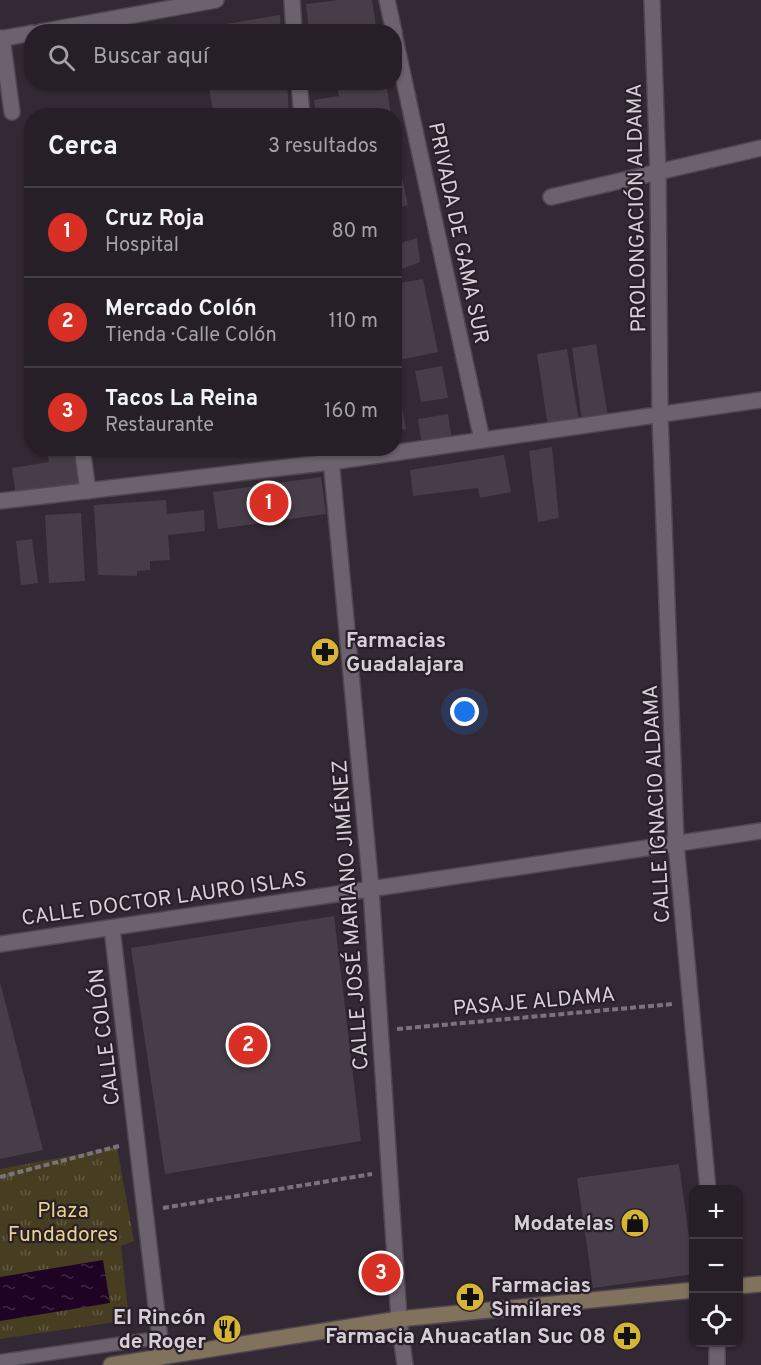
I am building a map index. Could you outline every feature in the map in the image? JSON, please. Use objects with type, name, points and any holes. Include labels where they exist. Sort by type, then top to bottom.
[{"type":"street","points":[[84,24],[216,0]]},
{"type":"street","points":[[292,0],[294,24]]},
{"type":"street","name":"PRIVADA DE GAMA SUR","points":[[387,0],[392,24]]},
{"type":"street","name":"PROLONGACIÓN ALDAMA","points":[[652,0],[658,173],[660,416]]},
{"type":"street","points":[[12,112],[1,38],[24,34]]},
{"type":"street","name":"PRIVADA DE GAMA SUR","points":[[402,70],[482,440]]},
{"type":"street","points":[[300,90],[301,108]]},
{"type":"street","points":[[552,197],[761,148]]},
{"type":"street","points":[[402,448],[482,440],[761,400]]},
{"type":"street","name":"CALLE IGNACIO ALDAMA","points":[[660,416],[676,843],[708,1185]]},
{"type":"street","points":[[83,456],[88,491]]},
{"type":"street","points":[[0,501],[88,491],[324,456]]},
{"type":"street","name":"CALLE JOSÉ MARIANO JIMÉNEZ","points":[[331,456],[371,889],[399,1319],[405,1365]]},
{"type":"street","name":"CALLE DOCTOR LAURO ISLAS","points":[[0,944],[761,831]]},
{"type":"street","name":"CALLE COLÓN","points":[[112,928],[162,1357]]},
{"type":"street","points":[[743,1286],[761,1284]]},
{"type":"street","points":[[111,1365],[399,1319],[689,1290]]},
{"type":"street","points":[[717,1347],[717,1365]]},
{"type":"lane","points":[[0,1360],[158,1338]]},
{"type":"path","name":"PASAJE ALDAMA","points":[[381,1030],[690,1002]]},
{"type":"path","points":[[0,1177],[137,1141]]},
{"type":"path","points":[[145,1211],[390,1170]]},
{"type":"green space","name":"Plaza Fundadores","points":[[117,1147],[134,1241],[121,1246],[129,1320],[0,1339],[0,1169]]},
{"type":"water","points":[[103,1260],[110,1303],[0,1321],[0,1277]]},
{"type":"building","points":[[339,0],[372,0],[376,24],[308,24],[306,4]]},
{"type":"building","points":[[280,15],[281,24],[226,24]]},
{"type":"building","points":[[209,90],[287,90],[289,108],[213,108]]},
{"type":"building","points":[[338,90],[387,90],[390,108],[315,108],[314,100],[339,96]]},
{"type":"building","points":[[402,178],[408,205],[402,207]]},
{"type":"building","points":[[417,238],[420,262],[402,269],[402,243]]},
{"type":"building","points":[[423,279],[438,352],[402,359],[402,283]]},
{"type":"building","points":[[596,344],[608,416],[582,420],[572,348]]},
{"type":"building","points":[[567,349],[579,422],[548,427],[537,354]]},
{"type":"building","points":[[442,366],[448,398],[421,402],[415,371]]},
{"type":"building","points":[[402,407],[406,429],[402,430]]},
{"type":"building","points":[[448,414],[452,440],[422,446],[418,419]]},
{"type":"building","points":[[552,447],[559,518],[538,522],[529,451]]},
{"type":"building","points":[[504,455],[511,492],[480,498],[478,488],[413,496],[410,470]]},
{"type":"building","points":[[48,456],[76,456],[80,489],[16,496],[12,468],[49,462]]},
{"type":"building","points":[[321,477],[326,514],[218,529],[213,492]]},
{"type":"building","points":[[166,500],[167,514],[204,510],[205,531],[168,535],[170,560],[150,561],[150,570],[137,571],[137,576],[98,575],[94,505]]},
{"type":"building","points":[[81,513],[85,581],[49,583],[45,515]]},
{"type":"building","points":[[32,539],[38,583],[21,585],[16,541]]},
{"type":"building","points":[[334,916],[361,1141],[165,1174],[131,948]]},
{"type":"building","points":[[0,982],[43,1150],[0,1159]]},
{"type":"building","name":"Modatelas","points":[[679,1164],[689,1237],[689,1275],[593,1288],[577,1178]]},
{"type":"place","name":"Cruz Roja","points":[[269,503]]},
{"type":"place","name":"Farmacias Guadalajara","points":[[325,652]]},
{"type":"place","name":"Mercado Colón","points":[[248,1045]]},
{"type":"place","name":"Modatelas","points":[[635,1223]]},
{"type":"place","name":"Tacos La Reina","points":[[381,1273]]},
{"type":"place","name":"Farmacias Similares","points":[[470,1297]]},
{"type":"place","name":"El Rincón de Roger","points":[[227,1329]]},
{"type":"place","name":"Farmacia Ahuacatlan Suc 08","points":[[627,1336]]}]
